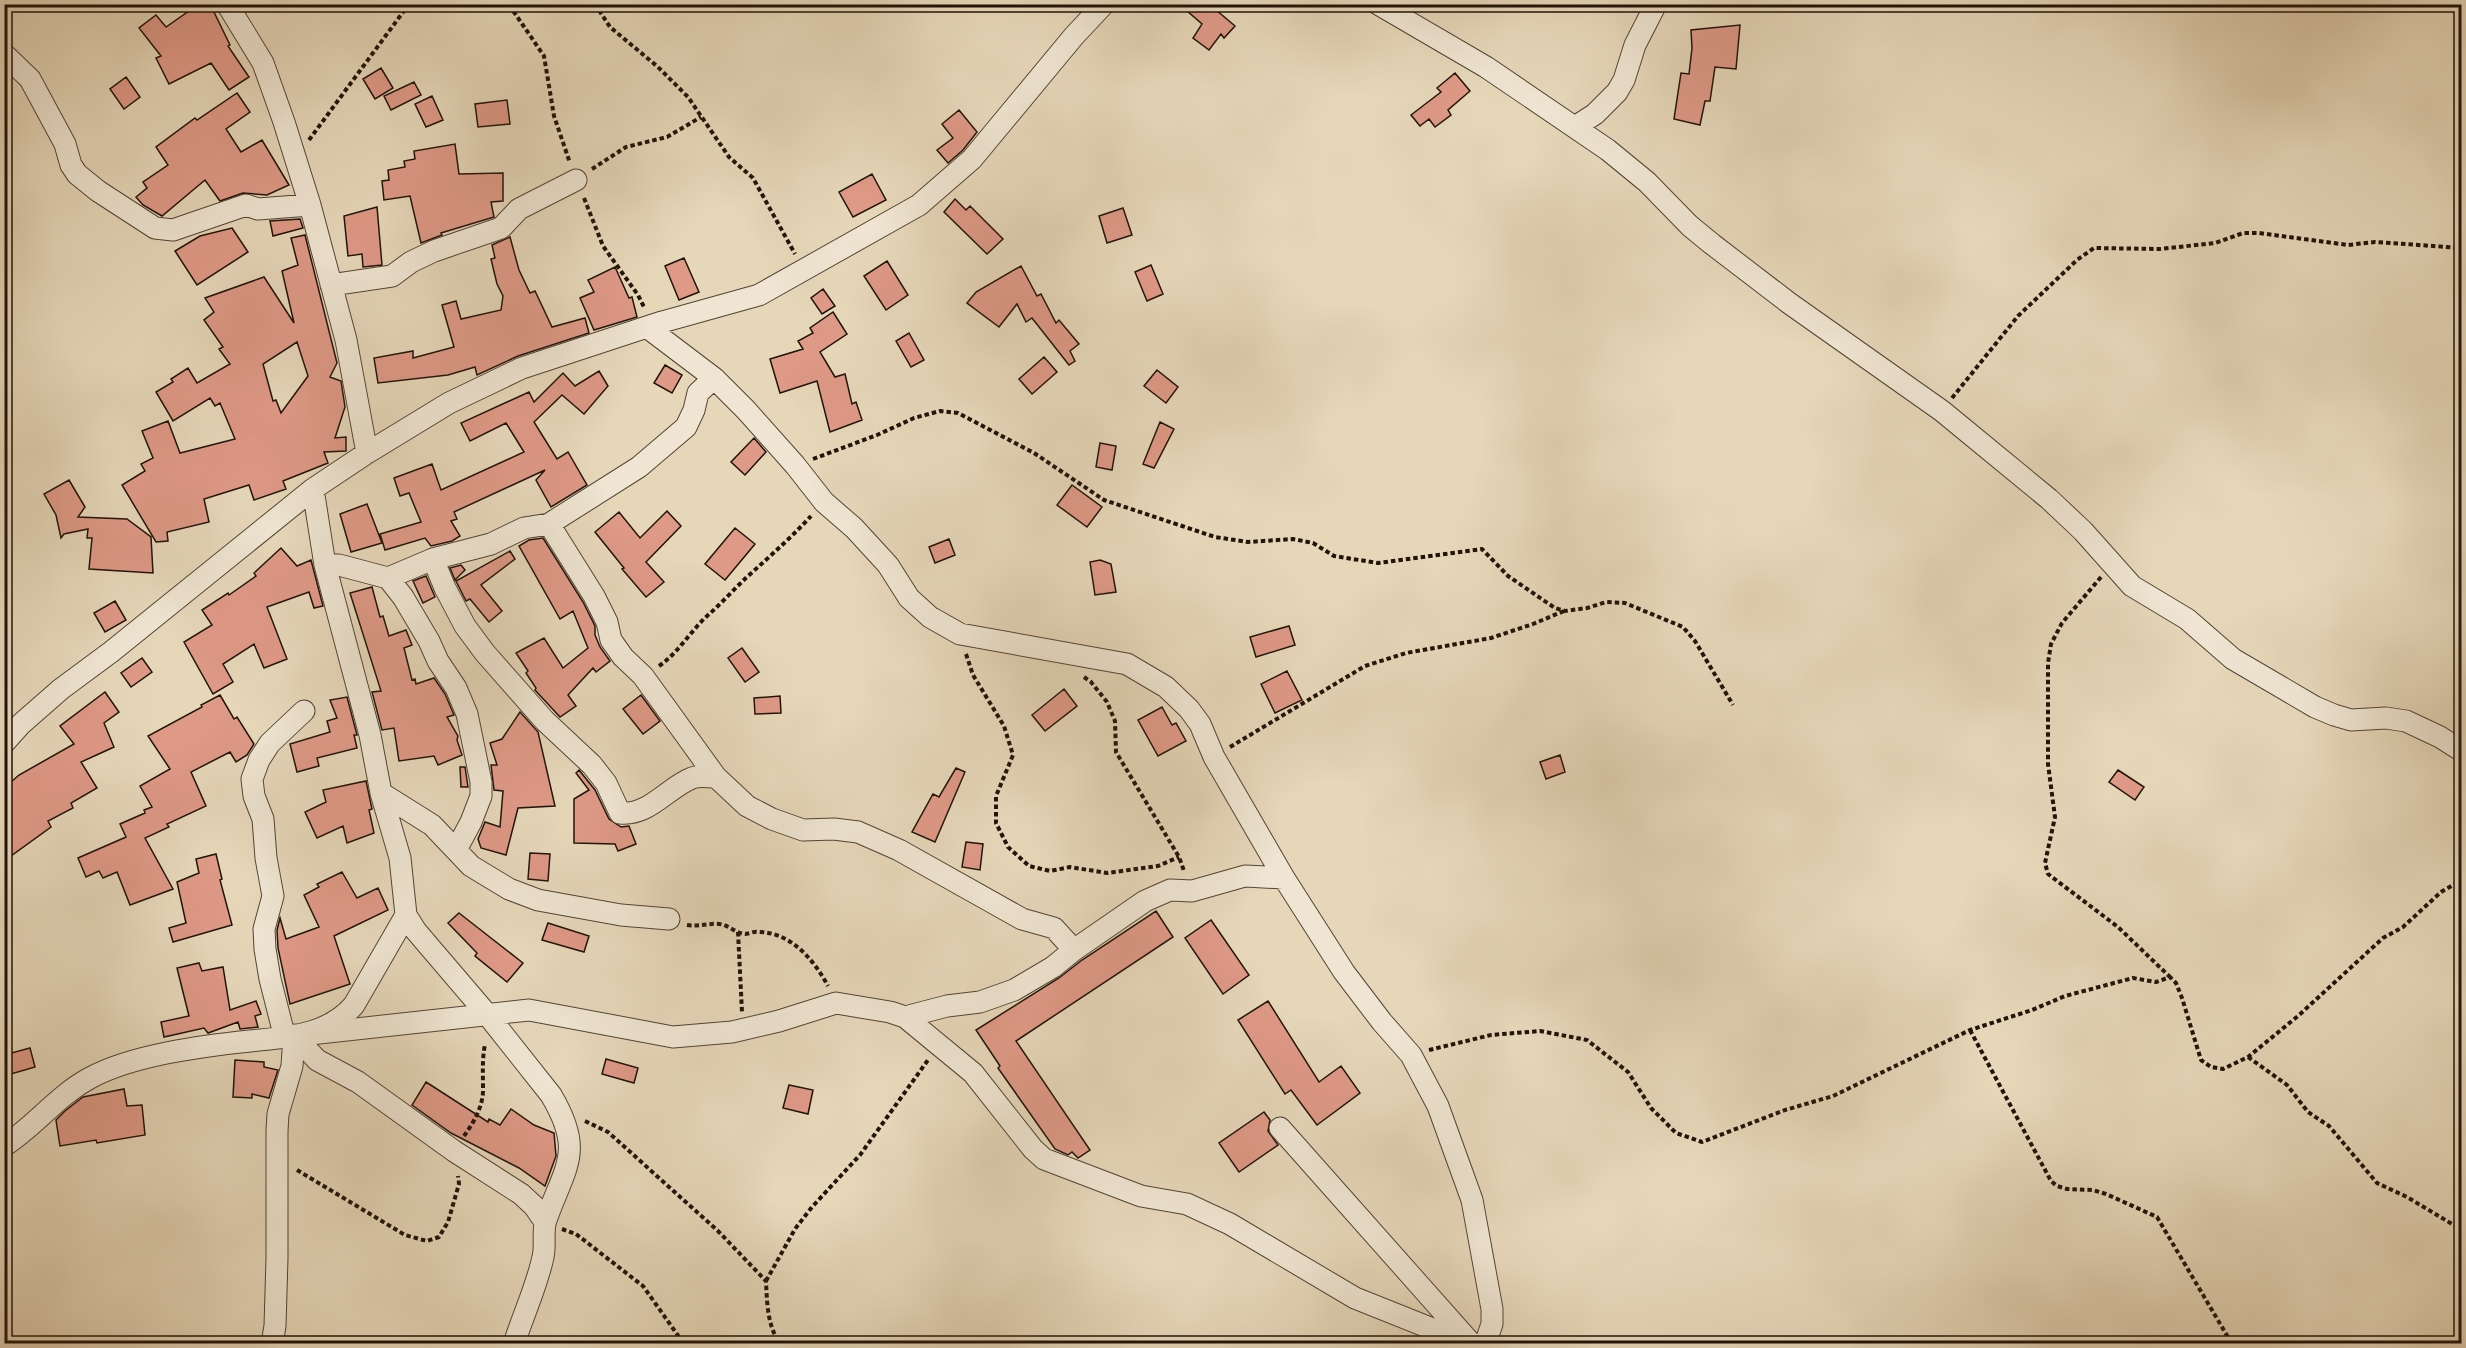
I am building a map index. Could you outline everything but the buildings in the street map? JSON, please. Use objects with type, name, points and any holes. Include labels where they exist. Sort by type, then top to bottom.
[{"type":"street","points":[[227,4],[262,63],[284,122],[310,205],[346,340],[367,453]]},
{"type":"street","points":[[4,743],[21,723],[61,689],[111,652],[313,489],[449,403],[522,368],[759,295],[804,272],[835,251],[918,205],[972,159],[1074,36],[1104,4]]},
{"type":"street","points":[[1378,4],[1486,67],[1608,150],[1647,182],[1690,226],[1712,244],[1798,310],[1942,411],[2049,499],[2083,531],[2132,586],[2187,619],[2233,659],[2315,707],[2350,720],[2386,718],[2406,722],[2440,737],[2462,751]]},
{"type":"street","points":[[1575,127],[1595,114],[1617,92],[1624,80],[1635,45],[1656,4]]},
{"type":"street","points":[[4,54],[30,79],[65,144],[77,174],[98,191],[155,228],[173,230],[246,206],[258,209],[310,205]]},
{"type":"street","points":[[331,285],[392,276],[411,262],[434,251],[501,228],[519,209],[576,180]]},
{"type":"street","points":[[648,328],[714,378],[746,410],[795,465],[824,502],[854,528],[888,565],[909,598],[930,617],[960,634],[1127,664],[1166,687],[1200,724],[1214,757],[1284,878],[1344,972],[1382,1022],[1411,1055],[1438,1106],[1472,1200],[1492,1309],[1492,1324],[1485,1344]]},
{"type":"street","points":[[388,578],[433,559],[491,544],[524,528],[549,524],[639,467],[686,427],[694,410],[698,393],[714,378]]},
{"type":"street","points":[[313,489],[325,565],[370,735],[381,793],[400,858],[406,915],[416,931],[532,1069],[558,1106],[569,1139],[569,1163],[545,1222],[543,1256],[514,1344]]},
{"type":"street","points":[[549,524],[594,596],[607,622],[611,640],[623,657],[643,676],[716,777],[734,796],[772,819],[803,830],[834,829],[858,832],[878,840],[925,864],[1022,920],[1054,928],[1074,950]]},
{"type":"street","points":[[433,559],[465,626],[545,721],[592,765],[606,783],[620,813],[629,814],[646,808],[692,777],[716,777]]},
{"type":"street","points":[[325,565],[339,565],[388,578],[403,597],[438,662],[456,688],[467,714],[481,782],[481,796],[471,822],[456,850]]},
{"type":"street","points":[[304,711],[270,743],[259,759],[252,779],[254,796],[263,819],[273,896],[264,929],[270,979],[296,1035],[317,1060],[358,1082],[454,1151],[521,1194],[534,1206],[545,1222]]},
{"type":"street","points":[[381,793],[432,825],[477,871],[509,889],[538,900],[621,915],[669,919]]},
{"type":"street","points":[[905,1017],[947,1006],[980,1002],[1014,990],[1053,968],[1074,950],[1145,901],[1170,890],[1192,891],[1245,876],[1284,878]]},
{"type":"street","points":[[296,1035],[343,1016],[354,1005],[406,915]]},
{"type":"street","points":[[4,1146],[24,1133],[48,1108],[88,1078],[122,1064],[248,1041],[489,1018],[529,1010],[673,1037],[742,1029],[779,1021],[836,1003],[890,1012],[905,1017],[973,1072],[1033,1149],[1044,1159],[1141,1196],[1187,1204],[1230,1224],[1354,1298],[1471,1344]]},
{"type":"street","points":[[272,1344],[275,1326],[278,1114],[292,1066],[296,1035]]},
{"type":"street","points":[[1280,1128],[1471,1344]]},
{"type":"path","points":[[295,160],[409,4]]},
{"type":"path","points":[[595,4],[610,27],[658,67],[688,97],[729,157],[753,178],[804,272]]},
{"type":"path","points":[[576,180],[626,147],[667,137],[701,117]]},
{"type":"path","points":[[1942,411],[2018,316],[2077,260],[2094,248],[2160,249],[2215,243],[2243,233],[2259,233],[2348,245],[2375,242],[2462,248]]},
{"type":"path","points":[[795,465],[877,435],[914,418],[940,411],[958,413],[1034,453],[1104,500],[1135,508],[1196,531],[1248,542],[1293,539],[1313,543],[1334,556],[1378,563],[1482,549],[1508,576],[1555,608],[1565,611]]},
{"type":"path","points":[[643,676],[670,658],[706,617],[746,578],[774,555],[824,502]]},
{"type":"path","points":[[2111,565],[2062,622],[2051,644],[2048,663],[2047,733],[2048,764],[2055,817],[2045,863],[2048,874],[2118,927],[2176,983],[2201,1060],[2211,1067],[2223,1069],[2248,1057],[2298,1016],[2383,938],[2403,927],[2441,891],[2462,880]]},
{"type":"path","points":[[1214,757],[1365,666],[1406,653],[1491,638],[1565,611],[1606,602],[1625,603],[1683,627],[1695,641],[1733,705]]},
{"type":"path","points":[[960,634],[973,675],[1004,726],[1013,755],[996,796],[996,823],[1008,847],[1029,866],[1050,871],[1070,867],[1107,873],[1158,866],[1179,857]]},
{"type":"path","points":[[1052,652],[1091,682],[1107,702],[1115,721],[1116,752],[1179,857],[1192,891]]},
{"type":"path","points":[[669,919],[697,927],[722,924],[738,932],[771,934],[799,947],[815,964],[836,1003]]},
{"type":"path","points":[[738,932],[742,1029]]},
{"type":"path","points":[[1411,1055],[1491,1035],[1540,1031],[1587,1040],[1628,1072],[1651,1108],[1676,1133],[1702,1142],[1785,1110],[1833,1096],[1970,1030],[2094,988],[2133,978],[2156,982],[2170,977]]},
{"type":"path","points":[[278,1151],[299,1173],[405,1235],[427,1241],[439,1237],[448,1222],[459,1184],[454,1151],[473,1123],[480,1106],[483,1088],[481,1063],[489,1018]]},
{"type":"path","points":[[1970,1030],[2051,1181],[2067,1189],[2093,1190],[2106,1194],[2157,1217],[2232,1344]]},
{"type":"path","points":[[780,1344],[772,1330],[767,1305],[766,1281],[795,1229],[860,1155],[939,1045]]},
{"type":"path","points":[[2248,1057],[2287,1085],[2308,1112],[2329,1125],[2377,1184],[2407,1197],[2462,1230]]},
{"type":"path","points":[[558,1106],[608,1132],[712,1226],[766,1281]]},
{"type":"path","points":[[545,1222],[576,1234],[644,1286],[684,1344]]}]
